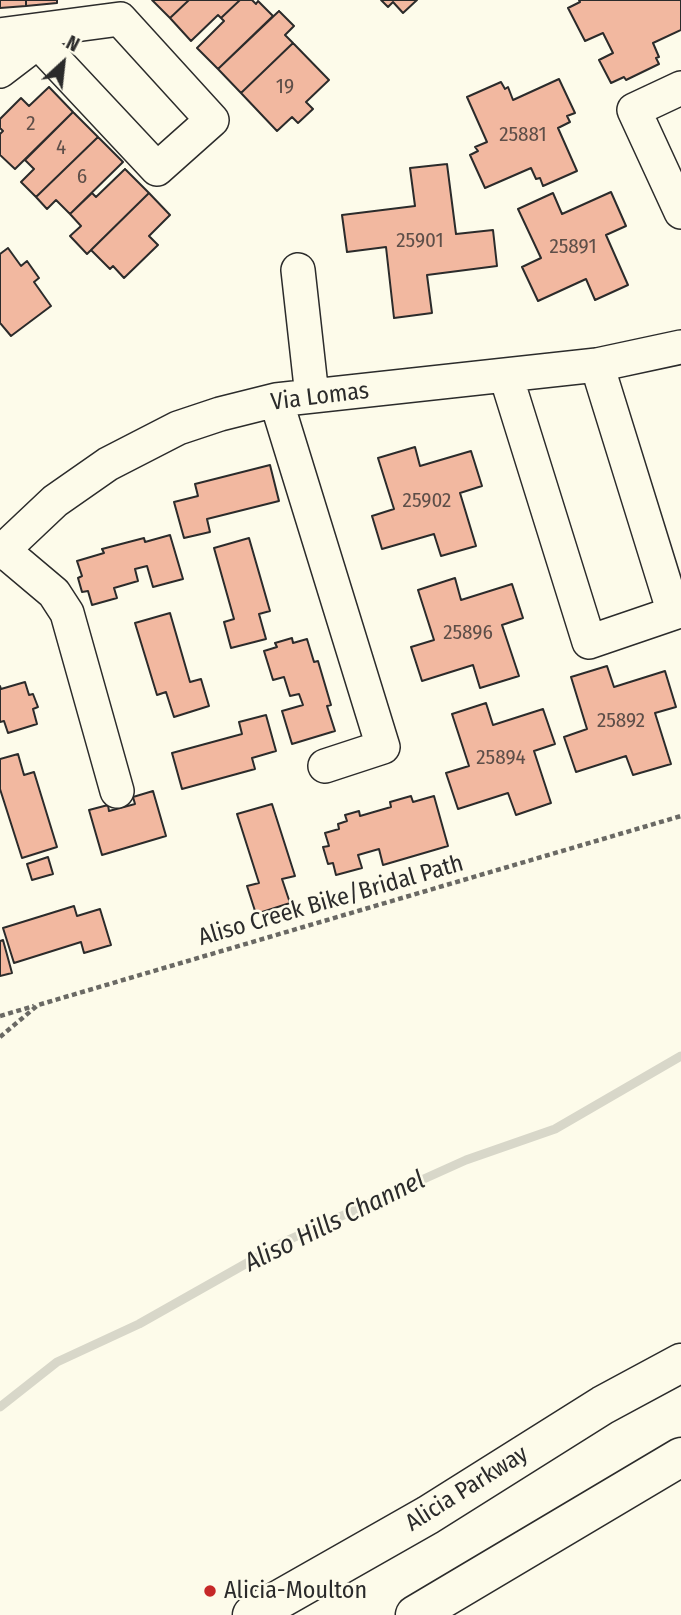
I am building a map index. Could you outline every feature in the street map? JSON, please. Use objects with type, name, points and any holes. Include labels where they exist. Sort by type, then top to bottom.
[{"type":"main road","name":"Alicia Parkway","points":[[253,1615],[428,1515],[603,1405],[681,1363]]},
{"type":"main road","points":[[415,1615],[681,1457]]},
{"type":"street","points":[[0,36],[36,37],[120,19],[212,120],[157,169],[36,37]]},
{"type":"street","points":[[0,71],[36,37]]},
{"type":"street","points":[[681,88],[634,110],[681,212]]},
{"type":"street","points":[[298,270],[312,396]]},
{"type":"street","name":"Via Lomas","points":[[1,552],[55,501],[108,464],[178,428],[220,414],[276,400],[597,365],[681,347]]},
{"type":"street","points":[[506,376],[589,642],[674,613],[597,365]]},
{"type":"street","points":[[276,400],[383,747],[325,766]]},
{"type":"street","points":[[1,552],[54,593],[66,613],[117,791]]},
{"type":"path","name":"Aliso Creek Bike/Bridal Path","points":[[0,1037],[38,1005],[681,816]]},
{"type":"path","points":[[0,1016],[38,1005]]},
{"type":"building","points":[[0,0],[26,0],[26,6],[0,8]]},
{"type":"building","points":[[26,0],[57,0],[57,3],[26,6]]},
{"type":"building","points":[[152,0],[189,0],[170,18]]},
{"type":"building","points":[[189,0],[240,0],[221,18],[218,15],[191,41],[170,18]]},
{"type":"building","points":[[240,0],[252,0],[256,4],[258,1],[273,16],[218,69],[197,48],[224,21],[221,18]]},
{"type":"building","points":[[381,0],[417,0],[403,13],[393,2],[388,7]]},
{"type":"building","points":[[579,0],[681,0],[681,30],[653,43],[659,64],[626,80],[624,77],[611,83],[599,60],[613,53],[603,33],[585,41],[568,8],[580,2]]},
{"type":"building","points":[[279,11],[294,26],[285,35],[293,43],[241,93],[218,69]]},
{"type":"building","points":[[293,43],[329,80],[306,102],[313,109],[298,123],[292,117],[277,131],[241,93]]},
{"type":"building","points":[[559,79],[575,113],[567,116],[570,122],[558,128],[577,171],[543,186],[531,168],[485,188],[470,155],[478,151],[475,147],[487,142],[467,97],[501,82],[505,89],[508,87],[513,100]]},
{"type":"building","points":[[49,87],[73,112],[15,169],[0,155],[0,134],[3,131],[0,128],[0,119],[21,98],[29,106]]},
{"type":"building","points":[[73,112],[98,137],[36,197],[21,182],[34,169],[25,160]]},
{"type":"building","points":[[98,137],[123,162],[70,214],[56,200],[47,209],[36,197]]},
{"type":"building","points":[[447,164],[456,234],[493,230],[497,266],[427,275],[432,313],[394,318],[386,247],[347,252],[342,215],[415,206],[410,168]]},
{"type":"building","points":[[125,169],[149,193],[87,254],[70,236],[81,226],[70,214],[92,193],[96,197]]},
{"type":"building","points":[[611,192],[626,226],[606,235],[628,285],[595,300],[586,279],[538,301],[522,267],[541,258],[518,209],[553,193],[562,214]]},
{"type":"building","points":[[149,193],[170,215],[149,236],[158,245],[124,278],[113,266],[110,269],[91,250]]},
{"type":"building","points":[[8,248],[21,266],[27,261],[39,278],[34,282],[51,306],[11,336],[0,323],[0,254]]},
{"type":"building","points":[[415,447],[420,466],[471,451],[482,486],[460,493],[476,546],[441,556],[434,534],[382,549],[372,516],[394,509],[378,458]]},
{"type":"building","points":[[270,465],[279,501],[207,519],[210,532],[184,538],[174,502],[198,496],[195,484]]},
{"type":"building","points":[[170,535],[183,579],[153,587],[147,566],[135,569],[138,581],[114,588],[117,598],[92,605],[88,591],[82,592],[78,578],[82,576],[77,561],[104,553],[102,549],[144,538],[145,542]]},
{"type":"building","points":[[249,538],[270,611],[259,614],[266,639],[231,648],[224,622],[234,619],[214,548]]},
{"type":"building","points":[[455,578],[461,600],[512,584],[523,618],[502,625],[519,676],[480,688],[473,665],[422,681],[411,647],[434,640],[418,590]]},
{"type":"building","points":[[170,613],[190,682],[201,679],[209,706],[174,717],[166,692],[157,695],[135,623]]},
{"type":"building","points":[[292,638],[293,643],[307,639],[314,662],[318,661],[331,705],[327,706],[335,731],[292,744],[282,711],[303,705],[299,694],[290,696],[284,677],[273,680],[264,651],[277,647],[275,643]]},
{"type":"building","points":[[607,666],[614,687],[665,671],[676,707],[655,713],[671,764],[633,775],[626,756],[576,772],[564,737],[587,729],[571,677]]},
{"type":"building","points":[[25,682],[29,695],[33,694],[38,707],[33,709],[37,724],[8,733],[4,721],[0,722],[0,686],[1,689]]},
{"type":"building","points":[[486,703],[493,725],[543,709],[555,744],[534,751],[551,803],[516,815],[508,793],[458,809],[446,773],[469,766],[452,714]]},
{"type":"building","points":[[266,715],[276,751],[252,758],[255,769],[182,789],[172,753],[242,734],[239,722]]},
{"type":"building","points":[[18,754],[24,775],[34,772],[57,847],[22,858],[0,789],[0,759]]},
{"type":"building","points":[[153,791],[166,836],[102,855],[89,810],[108,805],[109,811],[135,804],[133,797]]},
{"type":"building","points":[[411,796],[413,802],[434,796],[448,846],[383,865],[379,849],[358,855],[362,868],[336,875],[333,863],[328,864],[323,847],[329,846],[325,833],[339,829],[338,824],[347,821],[345,815],[359,811],[360,816],[391,807],[390,802]]},
{"type":"building","points":[[272,804],[295,876],[282,879],[290,903],[256,914],[247,886],[259,883],[237,814]]},
{"type":"building","points":[[48,857],[53,874],[32,880],[27,864]]},
{"type":"building","points":[[74,906],[77,916],[100,909],[111,945],[84,953],[81,942],[14,963],[3,928]]},
{"type":"building","points":[[3,940],[12,973],[0,976],[0,941]]},
{"type":"waterway","name":"Aliso Hills Channel","points":[[0,1407],[57,1362],[139,1324],[286,1241],[466,1160],[555,1129],[681,1056]]},
{"type":"place","name":"Alicia-Moulton","points":[[210,1591]]}]
